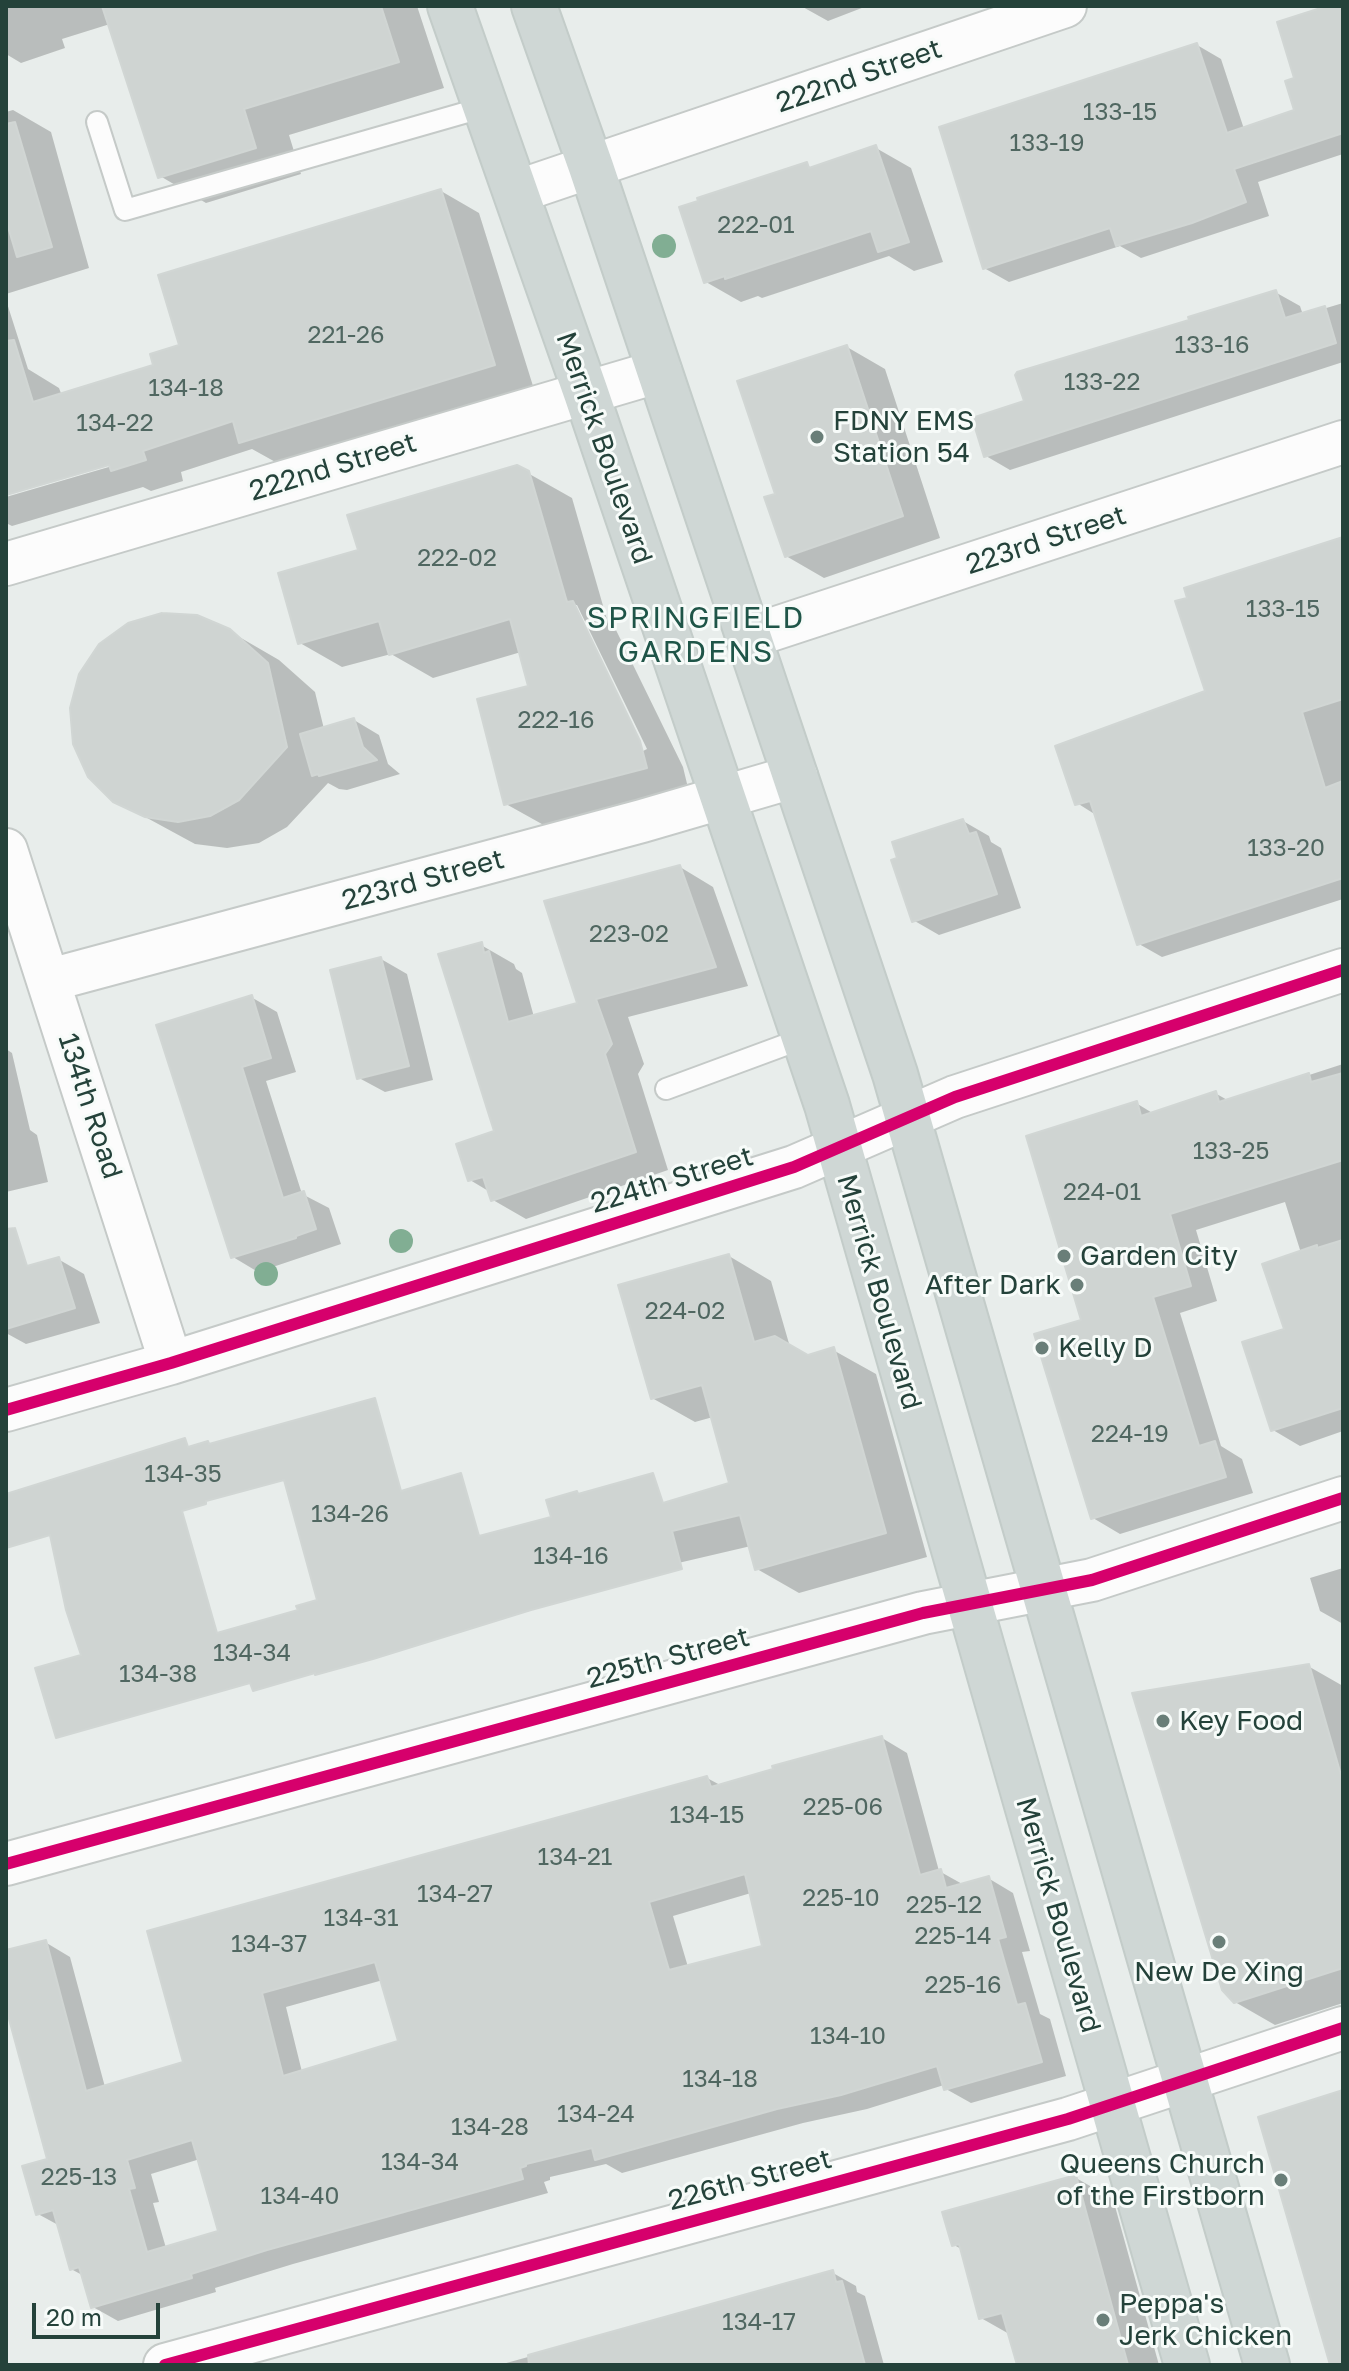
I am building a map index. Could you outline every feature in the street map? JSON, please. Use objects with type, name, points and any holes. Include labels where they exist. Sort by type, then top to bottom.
[{"type":"main road","name":"Merrick Boulevard","points":[[450,6],[586,393],[804,1038],[1187,2365]]},
{"type":"main road","points":[[534,6],[660,371],[908,1117],[1267,2365]]},
{"type":"street","name":"222nd Street","points":[[516,192],[1065,6]]},
{"type":"street","name":"222nd Street","points":[[6,564],[660,371]]},
{"type":"street","name":"223rd Street","points":[[749,637],[1343,442]]},
{"type":"street","name":"223rd Street","points":[[50,980],[627,825],[796,776]]},
{"type":"street","name":"134th Road","points":[[6,850],[171,1363]]},
{"type":"street","name":"224th Street","points":[[6,1410],[171,1363],[794,1167],[955,1097],[1343,970]]},
{"type":"street","name":"225th Street","points":[[6,1864],[923,1613],[1092,1580],[1343,1498]]},
{"type":"street","name":"226th Street","points":[[165,2365],[1068,2119],[1343,2028]]},
{"type":"lane","points":[[97,122],[125,210],[485,107]]},
{"type":"lane","points":[[666,1089],[804,1038]]},
{"type":"building","points":[[102,6],[381,6],[399,62],[244,109],[256,148],[158,178]]},
{"type":"building","points":[[1327,6],[1343,6],[1343,133],[1234,169],[1246,202],[1192,223],[1116,246],[1110,228],[983,269],[939,127],[1197,43],[1227,133],[1294,110],[1285,81],[1294,78],[1277,22]]},
{"type":"building","points":[[15,122],[52,247],[17,257],[6,220],[6,124]]},
{"type":"building","points":[[876,145],[909,242],[878,252],[871,231],[725,279],[725,276],[704,283],[679,207],[698,201],[697,198],[807,162],[809,168]]},
{"type":"building","points":[[441,189],[495,365],[239,443],[233,421],[143,451],[146,460],[111,471],[109,465],[6,495],[6,341],[14,340],[33,402],[153,365],[150,354],[179,345],[158,275]]},
{"type":"building","points":[[1276,290],[1285,318],[1325,306],[1336,343],[984,457],[972,418],[1024,401],[1015,375],[1017,372]]},
{"type":"building","name":"FDNY EMS Station 54","points":[[847,345],[903,516],[785,557],[764,497],[775,494],[737,381]]},
{"type":"building","points":[[517,465],[529,471],[567,602],[573,601],[640,741],[647,768],[504,805],[477,699],[528,686],[510,619],[389,655],[379,621],[298,644],[278,573],[358,550],[347,515]]},
{"type":"building","points":[[1343,537],[1343,699],[1302,712],[1325,788],[1343,781],[1343,878],[1137,945],[1090,801],[1075,805],[1055,746],[1205,691],[1175,601],[1187,598],[1184,588]]},
{"type":"building","points":[[162,613],[197,615],[230,629],[268,663],[287,747],[239,800],[210,816],[178,822],[145,817],[113,802],[88,777],[73,744],[70,708],[79,674],[99,644],[128,623]]},
{"type":"building","points":[[354,718],[363,747],[377,760],[312,776],[300,734]]},
{"type":"building","points":[[963,819],[969,834],[976,832],[997,894],[912,922],[891,860],[897,858],[892,842]]},
{"type":"building","points":[[680,865],[716,967],[596,999],[612,1044],[605,1054],[636,1152],[491,1201],[483,1177],[468,1181],[456,1144],[494,1131],[438,954],[482,942],[484,953],[489,951],[508,1022],[577,1003],[544,901]]},
{"type":"building","points":[[381,957],[409,1066],[357,1079],[330,970]]},
{"type":"building","points":[[252,995],[271,1058],[242,1067],[283,1198],[304,1191],[316,1229],[231,1258],[156,1025]]},
{"type":"building","points":[[1309,1073],[1311,1082],[1343,1073],[1343,1160],[1170,1214],[1191,1286],[1153,1297],[1199,1446],[1215,1441],[1226,1477],[1091,1519],[1034,1334],[1081,1320],[1026,1136],[1137,1101],[1141,1116],[1216,1091],[1219,1102]]},
{"type":"building","points":[[15,1228],[27,1266],[59,1257],[75,1308],[6,1329],[6,1229]]},
{"type":"building","points":[[1343,1240],[1343,1408],[1271,1431],[1242,1342],[1284,1329],[1262,1264],[1317,1245],[1317,1248]]},
{"type":"building","points":[[729,1254],[754,1342],[775,1336],[808,1355],[834,1347],[886,1533],[755,1570],[740,1515],[672,1531],[682,1569],[531,1610],[315,1675],[253,1691],[250,1683],[56,1738],[35,1668],[81,1655],[66,1610],[50,1535],[6,1548],[6,1494],[185,1438],[188,1447],[208,1441],[209,1444],[375,1398],[401,1491],[461,1473],[479,1536],[551,1517],[546,1500],[653,1473],[663,1503],[729,1483],[702,1385],[651,1399],[618,1285]],"holes":[[[284,1480],[317,1600],[296,1606],[298,1610],[217,1633],[182,1511],[206,1504],[206,1501]]]},
{"type":"building","points":[[1309,1664],[1343,1782],[1343,1968],[1234,2003],[1222,1990],[1132,1693]]},
{"type":"building","points":[[882,1736],[920,1875],[941,1869],[946,1888],[989,1876],[1006,1937],[998,1939],[1017,2005],[1025,2003],[1042,2062],[944,2090],[937,2066],[841,2095],[777,2109],[595,2160],[592,2148],[526,2164],[520,2168],[523,2179],[267,2250],[191,2274],[192,2278],[91,2308],[79,2267],[70,2270],[53,2210],[36,2215],[22,2166],[47,2159],[6,2008],[6,1950],[46,1940],[86,2091],[183,2062],[147,1931],[707,1776],[711,1787],[773,1769],[772,1766]],"holes":[[[745,1874],[762,1946],[669,1970],[649,1902]],[[375,1962],[398,2041],[283,2076],[262,1993]],[[192,2140],[218,2231],[147,2252],[129,2189],[135,2188],[127,2160]]]},
{"type":"building","points":[[1343,2090],[1343,2365],[1330,2365],[1258,2117]]},
{"type":"building","points":[[1076,2175],[1128,2365],[1017,2365],[1002,2313],[979,2319],[959,2244],[952,2246],[942,2212]]},
{"type":"building","points":[[833,2270],[836,2282],[842,2281],[865,2365],[529,2365],[528,2355]]},
{"type":"cycle path","points":[[6,1410],[171,1363],[794,1167],[955,1097],[1343,970]]},
{"type":"cycle path","points":[[6,1864],[923,1613],[1092,1580],[1343,1498]]},
{"type":"cycle path","points":[[165,2365],[1068,2119],[1343,2028]]},
{"type":"place","name":"FDNY EMS Station 54","points":[[817,437]]},
{"type":"place","name":"Garden City","points":[[1064,1256]]},
{"type":"place","name":"After Dark","points":[[1077,1285]]},
{"type":"place","name":"Kelly D","points":[[1042,1348]]},
{"type":"place","name":"Key Food","points":[[1163,1721]]},
{"type":"place","name":"New De Xing","points":[[1219,1942]]},
{"type":"place","name":"Queens Church of the Firstborn","points":[[1281,2180]]},
{"type":"place","name":"Peppa's Jerk Chicken","points":[[1103,2320]]},
{"type":"district","name":"SPRINGFIELD GARDENS","points":[[696,635]]}]
